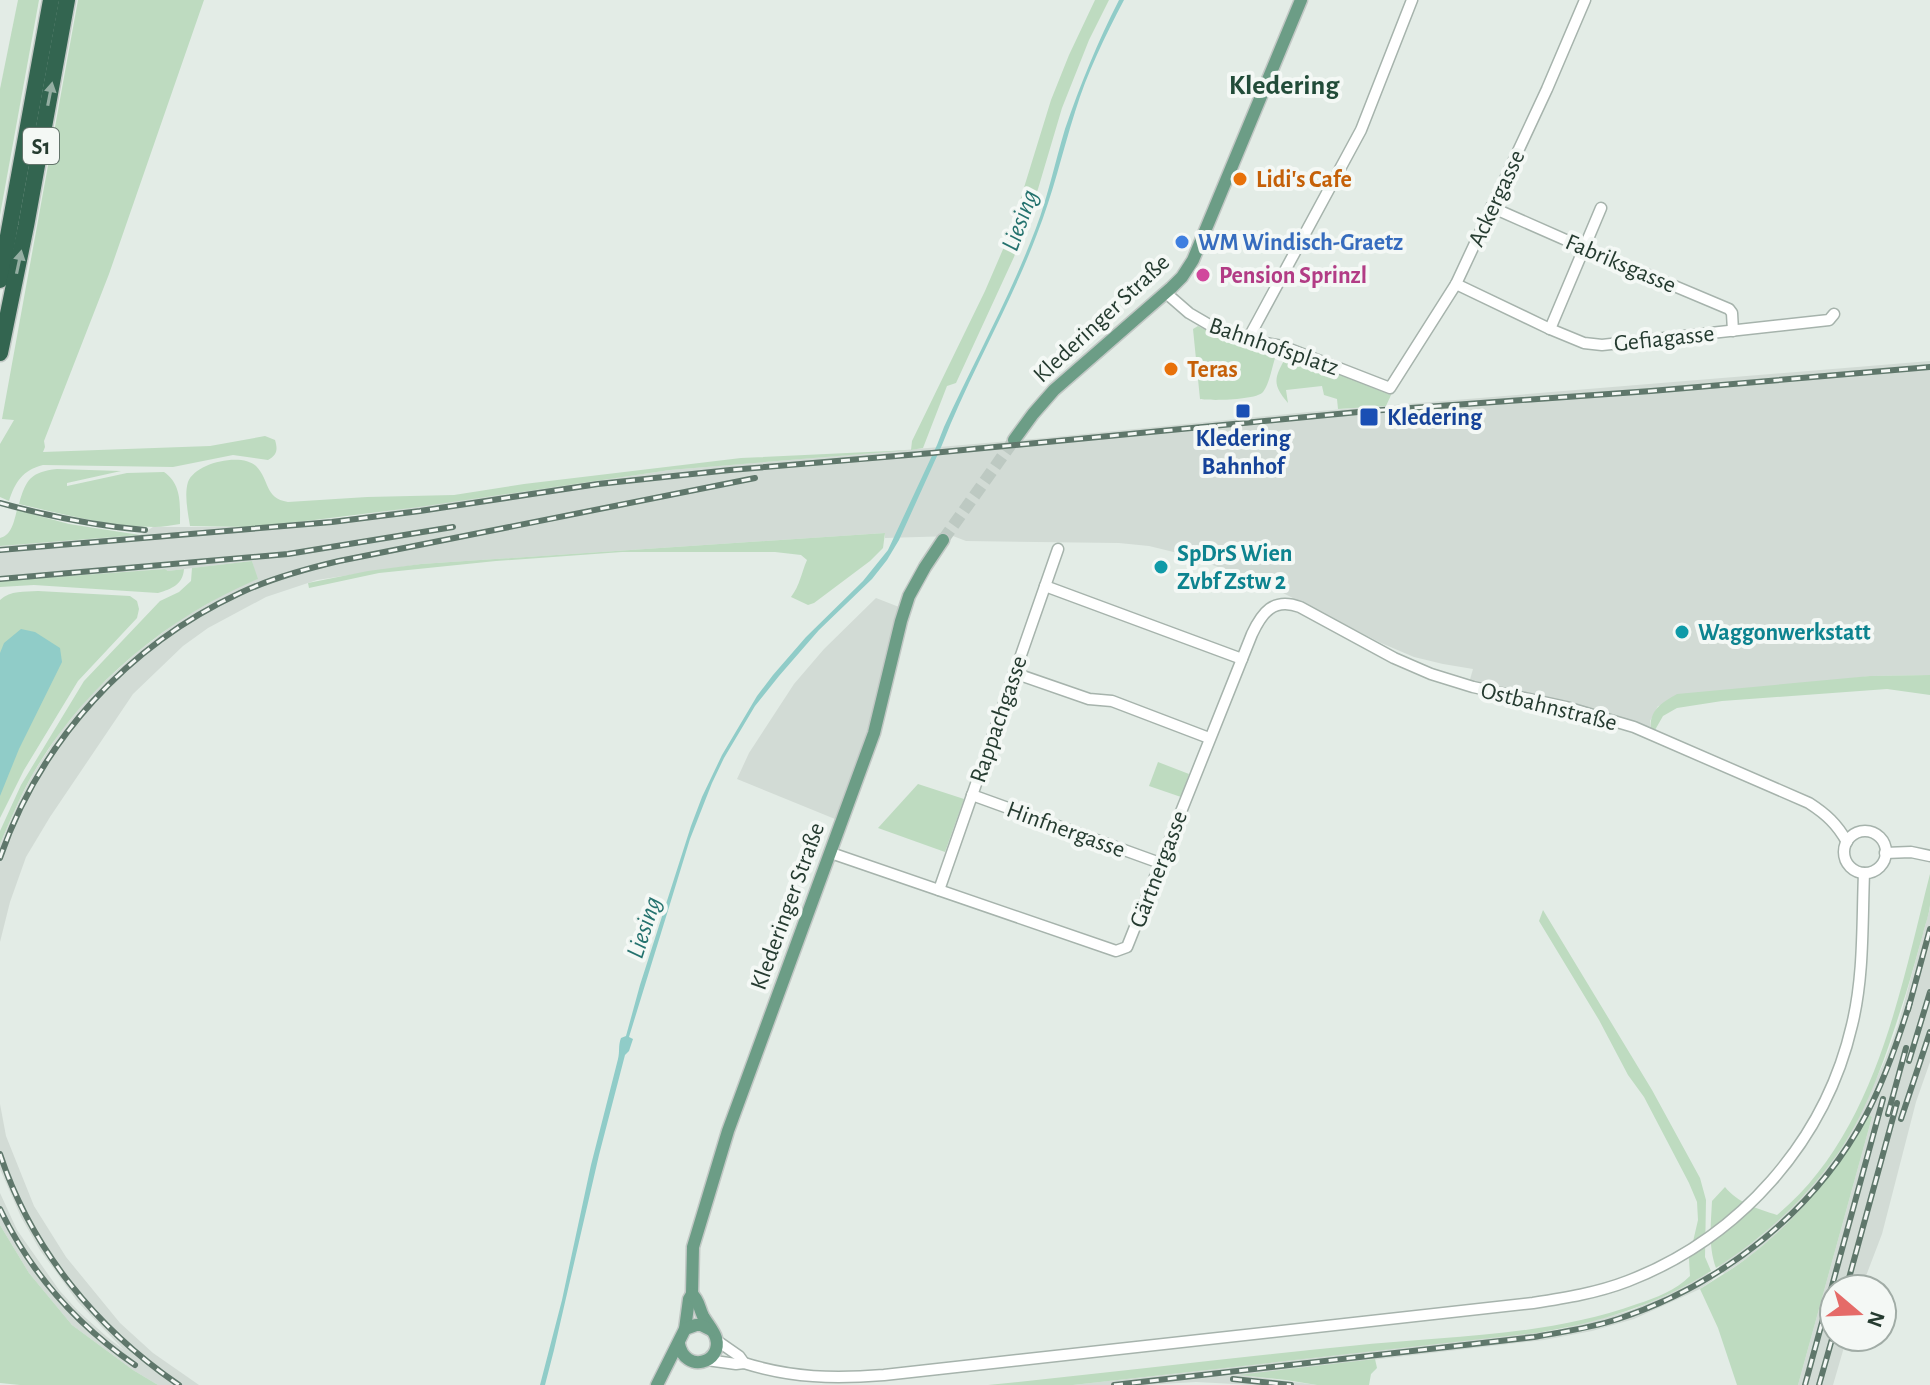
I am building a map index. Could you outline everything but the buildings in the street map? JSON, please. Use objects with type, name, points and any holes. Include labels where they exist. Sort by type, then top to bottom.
[{"type":"highway","name":"S1","points":[[0,280],[51,0]]},
{"type":"highway","name":"S1","points":[[0,353],[67,0]]},
{"type":"main road","name":"Klederinger Straße","points":[[1014,440],[1054,390],[1182,277],[1193,260],[1301,0]]},
{"type":"main road","name":"Klederinger Straße","points":[[685,1329],[692,1294],[693,1247],[728,1131],[874,733],[909,596],[943,540]]},
{"type":"main road","name":"Klederinger Straße","points":[[692,1294],[697,1298],[714,1335]]},
{"type":"main road","points":[[659,1381],[682,1333],[690,1326],[701,1325],[714,1335],[715,1352],[707,1360],[697,1363],[682,1355],[679,1344]]},
{"type":"main road","points":[[659,1381],[691,1361]]},
{"type":"street","points":[[1248,339],[1348,156],[1381,83],[1412,0]]},
{"type":"street","name":"Ackergasse","points":[[1390,388],[1456,284],[1585,0]]},
{"type":"street","name":"Fabriksgasse","points":[[1491,207],[1729,309],[1733,331]]},
{"type":"street","points":[[1550,329],[1601,208]]},
{"type":"street","name":"Gefiagasse","points":[[1456,284],[1550,329],[1584,343],[1602,345],[1829,320],[1834,314]]},
{"type":"street","name":"Bahnhofsplatz","points":[[1166,293],[1201,321],[1225,334],[1282,346],[1390,388]]},
{"type":"street","name":"Rappachgasse","points":[[939,890],[1058,549]]},
{"type":"street","points":[[1045,586],[1242,659]]},
{"type":"street","name":"Ostbahnstraße","points":[[1252,634],[1267,611],[1279,604],[1293,605],[1431,674],[1634,727],[1809,803],[1838,826],[1847,842]]},
{"type":"street","name":"Gärtnergasse","points":[[831,853],[1116,951],[1127,947],[1252,634]]},
{"type":"street","points":[[1014,673],[1089,699],[1112,701],[1209,738]]},
{"type":"street","name":"Hinfnergasse","points":[[972,795],[1160,863]]},
{"type":"street","points":[[1858,833],[1871,833],[1882,841],[1885,853],[1876,870],[1864,873],[1857,872],[1846,862],[1844,848],[1858,833]]},
{"type":"street","points":[[1885,853],[1911,852],[1930,856]]},
{"type":"street","points":[[707,1360],[744,1363],[828,1378],[884,1375],[1533,1303],[1599,1290],[1649,1272],[1691,1250],[1759,1195],[1791,1157],[1821,1108],[1845,1052],[1853,1024],[1861,966],[1864,873]]},
{"type":"street","points":[[714,1335],[744,1363]]},
{"type":"shaded area","points":[[1930,361],[1930,675],[1870,676],[1658,706],[1650,721],[1651,728],[1619,717],[1469,683],[1473,669],[1414,657],[1283,593],[1190,556],[1149,546],[966,541],[953,536],[885,538],[885,533],[421,564],[317,580],[266,597],[208,628],[183,646],[133,694],[50,817],[26,857],[0,942],[0,844],[32,775],[60,732],[92,693],[137,652],[181,619],[257,579],[252,561],[168,571],[0,581],[0,546],[140,535],[153,527],[247,527],[347,517],[670,470],[1308,412]]},
{"type":"shaded area","points":[[876,598],[899,607],[879,701],[835,819],[737,779],[749,753],[794,684],[824,649]]},
{"type":"shaded area","points":[[1930,908],[1930,1062],[1916,1102],[1882,1234],[1867,1273],[1829,1273],[1872,1117],[1869,1116],[1831,1175],[1792,1221],[1724,1274],[1719,1266],[1761,1236],[1809,1188],[1836,1155],[1856,1122],[1898,1025]]},
{"type":"shaded area","points":[[0,1104],[6,1136],[34,1206],[66,1257],[120,1323],[153,1353],[199,1385],[158,1385],[133,1370],[72,1325],[29,1273],[0,1225],[0,1193],[17,1230],[59,1290],[78,1311],[124,1350],[78,1302],[40,1250],[21,1217],[0,1169]]},
{"type":"shaded area","points":[[1708,1273],[1713,1280],[1700,1289],[1634,1319],[1592,1331],[1544,1340],[1243,1375],[1317,1385],[1196,1382],[1073,1385],[1557,1330],[1629,1311]]},
{"type":"shaded area","points":[[1818,1313],[1818,1353],[1842,1353],[1833,1385],[1798,1385]]},
{"type":"green space","points":[[18,0],[39,0],[0,215],[0,89]]},
{"type":"green space","points":[[78,0],[204,0],[109,274],[44,441],[43,452],[210,446],[265,436],[275,440],[276,449],[268,460],[233,455],[173,467],[43,465],[21,478],[9,501],[0,497],[0,444],[14,420],[2,419]]},
{"type":"green space","points":[[1095,0],[1109,0],[1062,108],[1014,257],[956,383],[947,386],[923,448],[911,450],[912,441],[1010,233],[1051,100],[1069,55]]},
{"type":"green space","points":[[1198,326],[1234,344],[1274,351],[1276,355],[1263,392],[1243,398],[1200,399],[1193,329]]},
{"type":"green space","points":[[1292,356],[1391,395],[1386,406],[1338,409],[1337,399],[1324,395],[1322,386],[1286,390],[1288,403],[1276,381],[1286,357]]},
{"type":"green space","points":[[911,450],[670,470],[419,507],[247,527],[190,526],[187,504],[187,487],[192,475],[209,465],[230,460],[256,466],[271,493],[288,502],[454,495],[741,458]]},
{"type":"green space","points":[[57,469],[121,471],[67,483],[67,486],[127,473],[164,472],[177,489],[180,524],[155,527],[121,525],[19,504],[31,478]]},
{"type":"green space","points":[[17,510],[69,524],[140,535],[0,546],[0,538],[10,531]]},
{"type":"green space","points":[[885,533],[883,548],[870,561],[808,605],[791,597],[807,560],[801,555],[775,552],[622,552],[379,573],[309,588],[308,583],[421,564]]},
{"type":"green space","points":[[252,561],[258,579],[223,595],[158,636],[100,686],[75,714],[31,777],[0,844],[0,831],[21,785],[84,681],[160,601],[179,592],[191,581],[192,568]]},
{"type":"green space","points":[[184,569],[176,585],[158,593],[34,585],[0,587],[0,581]]},
{"type":"green space","points":[[38,591],[130,596],[137,601],[139,609],[137,618],[78,681],[24,770],[0,818],[0,600],[13,593]]},
{"type":"green space","points":[[1930,675],[1930,695],[1887,689],[1722,701],[1677,708],[1663,716],[1655,730],[1651,728],[1655,711],[1677,694],[1870,676]]},
{"type":"green space","points":[[1158,762],[1189,774],[1181,797],[1149,786]]},
{"type":"green space","points":[[918,784],[964,799],[945,852],[878,828]]},
{"type":"green space","points":[[1930,874],[1929,909],[1910,979],[1885,1057],[1859,1118],[1836,1156],[1796,1203],[1750,1244],[1716,1268],[1711,1243],[1712,1201],[1725,1187],[1742,1201],[1777,1215],[1810,1182],[1838,1144],[1861,1102],[1894,1012]]},
{"type":"green space","points":[[1543,910],[1652,1090],[1700,1178],[1706,1200],[1705,1257],[1711,1271],[1670,1294],[1626,1311],[1536,1333],[1073,1385],[988,1385],[1531,1329],[1602,1315],[1637,1304],[1665,1293],[1690,1276],[1689,1259],[1698,1220],[1697,1202],[1644,1097],[1628,1075],[1599,1020],[1539,921]]},
{"type":"green space","points":[[1869,1115],[1872,1117],[1829,1273],[1818,1273],[1818,1313],[1798,1385],[1737,1385],[1718,1328],[1700,1289],[1769,1240],[1802,1208],[1845,1155]]},
{"type":"green space","points":[[0,1225],[29,1273],[72,1325],[158,1385],[0,1383]]},
{"type":"green space","points":[[1375,1359],[1377,1368],[1371,1374],[1369,1385],[1317,1385],[1239,1375]]},
{"type":"water","points":[[1119,0],[1124,0],[1085,83],[1048,204],[1026,261],[899,540],[872,579],[819,630],[755,706],[712,783],[690,839],[629,1037],[633,1039],[625,1055],[599,1155],[554,1350],[545,1385],[540,1385],[620,1041],[626,1036],[702,797],[722,755],[757,696],[806,637],[863,581],[888,550],[1026,254],[1083,80]]},
{"type":"water","points":[[21,629],[35,632],[60,648],[62,662],[19,749],[0,796],[0,653],[4,643]]},
{"type":"tunnel","points":[[943,540],[1014,440]]},
{"type":"railway","points":[[0,550],[332,522],[598,484],[730,470],[1369,411],[1930,367]]},
{"type":"railway","points":[[0,858],[17,815],[39,775],[64,736],[93,701],[125,669],[161,640],[240,593],[289,574],[339,561],[755,478]]},
{"type":"railway","points":[[0,503],[72,520],[145,530]]},
{"type":"railway","points":[[0,579],[288,554],[453,527]]},
{"type":"railway","points":[[1908,1010],[1930,929]]},
{"type":"railway","points":[[1909,1061],[1930,992]]},
{"type":"railway","points":[[1114,1385],[1534,1337],[1608,1322],[1656,1304],[1693,1286],[1762,1241],[1820,1183],[1845,1150],[1873,1101],[1891,1060],[1910,1002]]},
{"type":"railway","points":[[1901,1119],[1930,1032]]},
{"type":"railway","points":[[1888,1114],[1906,1048]]},
{"type":"railway","points":[[1805,1385],[1883,1099]]},
{"type":"railway","points":[[1850,1273],[1897,1103]]},
{"type":"railway","points":[[0,1154],[30,1222],[70,1284],[121,1339],[179,1385]]},
{"type":"railway","points":[[0,1209],[26,1254],[57,1296],[94,1333],[135,1365]]},
{"type":"railway","points":[[1819,1385],[1828,1353]]},
{"type":"railway","points":[[1233,1379],[1291,1385]]},
{"type":"place","name":"Lidi's Cafe","points":[[1240,179]]},
{"type":"place","name":"WM Windisch-Graetz","points":[[1182,242]]},
{"type":"place","name":"Pension Sprinzl","points":[[1203,275]]},
{"type":"place","name":"Teras","points":[[1171,369]]},
{"type":"place","name":"Kledering Bahnhof","points":[[1243,411]]},
{"type":"place","name":"Kledering","points":[[1369,417]]},
{"type":"place","name":"SpDrS Wien Zvbf Zstw 2","points":[[1161,567]]},
{"type":"place","name":"Waggonwerkstatt","points":[[1682,632]]},
{"type":"district","name":"Kledering","points":[[1284,84]]},
{"type":"water label","name":"Liesing","points":[[1019,220]]},
{"type":"water label","name":"Liesing","points":[[643,927]]}]
